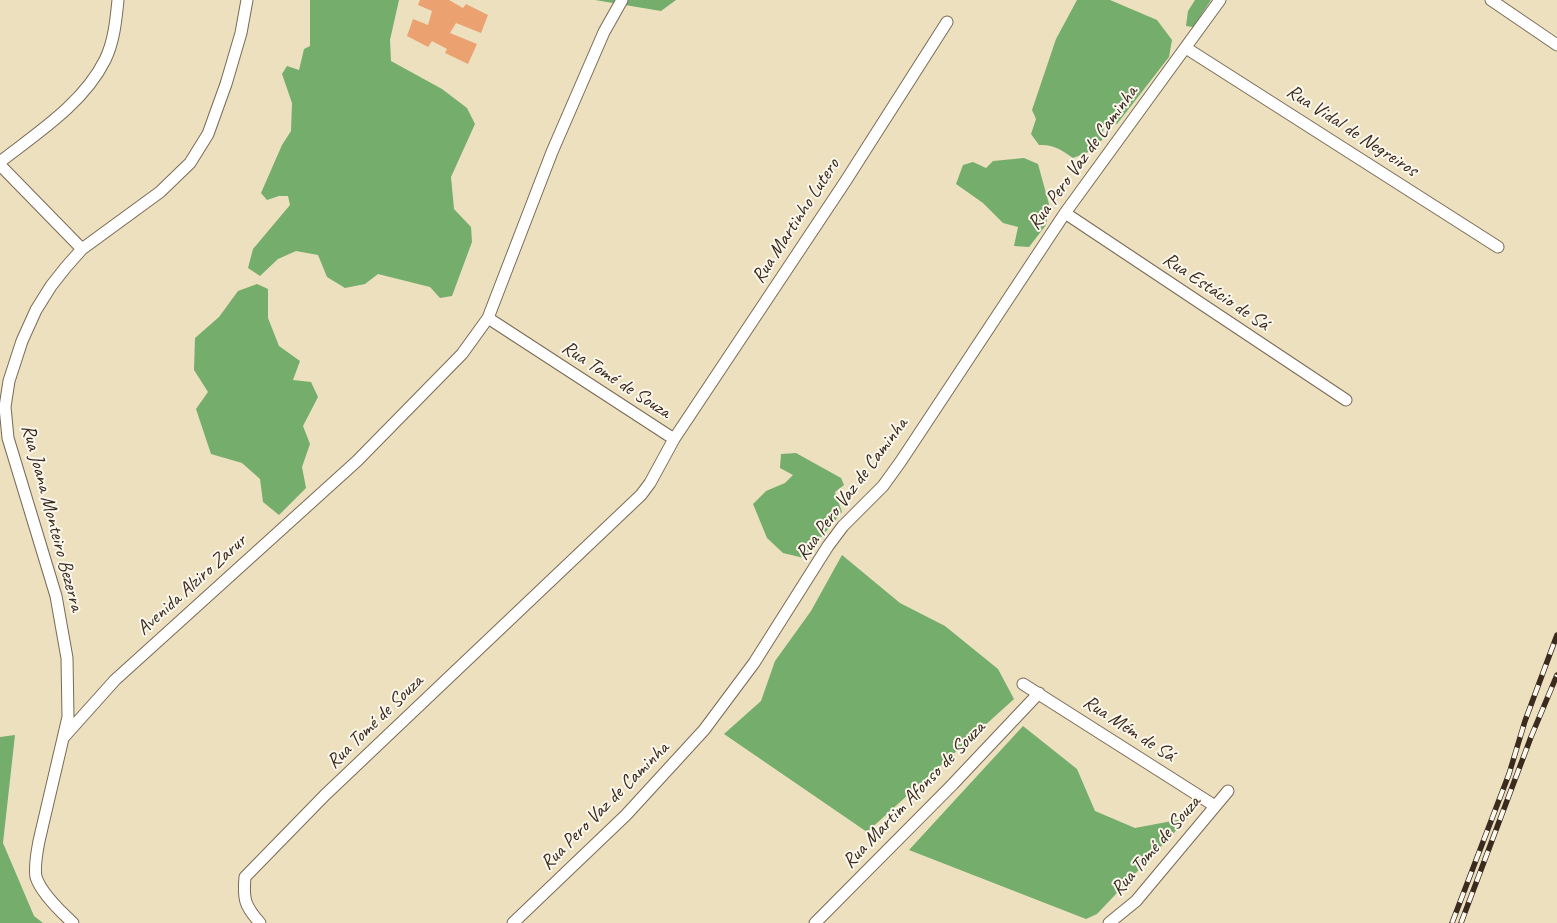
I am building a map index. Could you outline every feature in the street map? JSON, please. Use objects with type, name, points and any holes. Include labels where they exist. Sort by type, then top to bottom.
[{"type":"street","points":[[82,249],[0,163],[47,125],[90,84],[106,59],[115,28],[118,0]]},
{"type":"street","name":"Rua Joana Monteiro Bezerra","points":[[62,740],[68,717],[67,658],[56,596],[8,438],[5,408],[9,381],[22,341],[36,310],[51,286],[82,249],[160,192],[190,163],[208,134],[226,84],[241,33],[247,0]]},
{"type":"street","points":[[488,318],[552,152],[604,32],[622,0]]},
{"type":"street","name":"Rua Pero Vaz de Caminha","points":[[513,923],[626,815],[704,730],[754,663],[828,546],[843,526],[883,486],[901,461],[1065,213],[1220,0]]},
{"type":"street","points":[[1491,0],[1557,45]]},
{"type":"street","name":"Rua Martinho Lutero","points":[[674,439],[845,182],[947,22]]},
{"type":"street","name":"Rua Vidal de Negreiros","points":[[1186,48],[1498,246]]},
{"type":"street","name":"Rua Estácio de Sá","points":[[1065,213],[1346,400]]},
{"type":"street","name":"Rua Tomé de Souza","points":[[260,923],[246,906],[245,878],[325,795],[636,500],[650,483],[674,439],[488,318]]},
{"type":"street","name":"Avenida Alziro Zarur","points":[[73,923],[45,893],[36,877],[39,842],[62,740],[115,680],[357,461],[462,354],[488,318]]},
{"type":"street","name":"Rua Mém de Sá","points":[[1023,684],[1215,806]]},
{"type":"street","name":"Rua Martim Afonso de Souza","points":[[815,923],[953,784],[1039,693]]},
{"type":"street","name":"Rua Tomé de Souza","points":[[1109,923],[1136,901],[1228,791]]},
{"type":"green space","points":[[310,0],[399,0],[390,40],[391,61],[442,89],[467,108],[475,124],[451,177],[454,209],[471,227],[472,242],[452,296],[440,298],[430,287],[378,274],[365,284],[345,288],[327,277],[318,255],[296,251],[278,259],[260,276],[248,268],[253,249],[290,205],[288,196],[279,196],[267,200],[261,193],[282,145],[291,131],[292,103],[282,74],[287,66],[299,70],[304,49],[310,46]]},
{"type":"green space","points":[[595,0],[676,0],[661,11]]},
{"type":"green space","points":[[1077,0],[1110,0],[1157,20],[1172,40],[1169,57],[1117,124],[1104,126],[1102,140],[1091,151],[1073,158],[1057,148],[1049,145],[1039,145],[1031,134],[1036,119],[1032,110],[1056,39]]},
{"type":"green space","points":[[1195,0],[1211,0],[1193,27],[1186,26],[1188,11]]},
{"type":"green space","points":[[1024,158],[1038,164],[1049,204],[1046,225],[1029,247],[1014,246],[1018,227],[1003,223],[983,203],[956,184],[963,165],[973,162],[986,168],[993,161]]},
{"type":"green space","points":[[257,284],[268,289],[268,318],[279,346],[300,361],[293,380],[311,382],[318,397],[303,426],[310,444],[302,467],[306,488],[279,515],[263,502],[260,479],[242,463],[211,454],[196,409],[208,392],[194,370],[195,338],[219,317],[238,291]]},
{"type":"green space","points":[[796,453],[841,478],[844,485],[835,492],[842,512],[804,558],[783,553],[767,538],[753,504],[766,491],[785,483],[793,475],[780,468],[781,454]]},
{"type":"green space","points":[[842,555],[900,603],[945,626],[998,669],[1014,699],[867,832],[724,734],[761,701],[775,661],[811,611]]},
{"type":"green space","points":[[1023,726],[1077,769],[1095,811],[1135,828],[1188,818],[1097,914],[1086,919],[909,850]]},
{"type":"green space","points":[[15,735],[3,843],[34,916],[43,923],[0,923],[0,737]]},
{"type":"building","points":[[420,0],[449,0],[463,8],[466,4],[488,15],[481,33],[456,23],[450,33],[477,44],[468,64],[445,53],[447,49],[432,41],[428,47],[407,36],[413,19],[428,25],[432,11],[418,5]]},
{"type":"railway","points":[[1452,923],[1509,774],[1525,721],[1557,635]]},
{"type":"railway","points":[[1461,923],[1531,737],[1557,675]]}]
